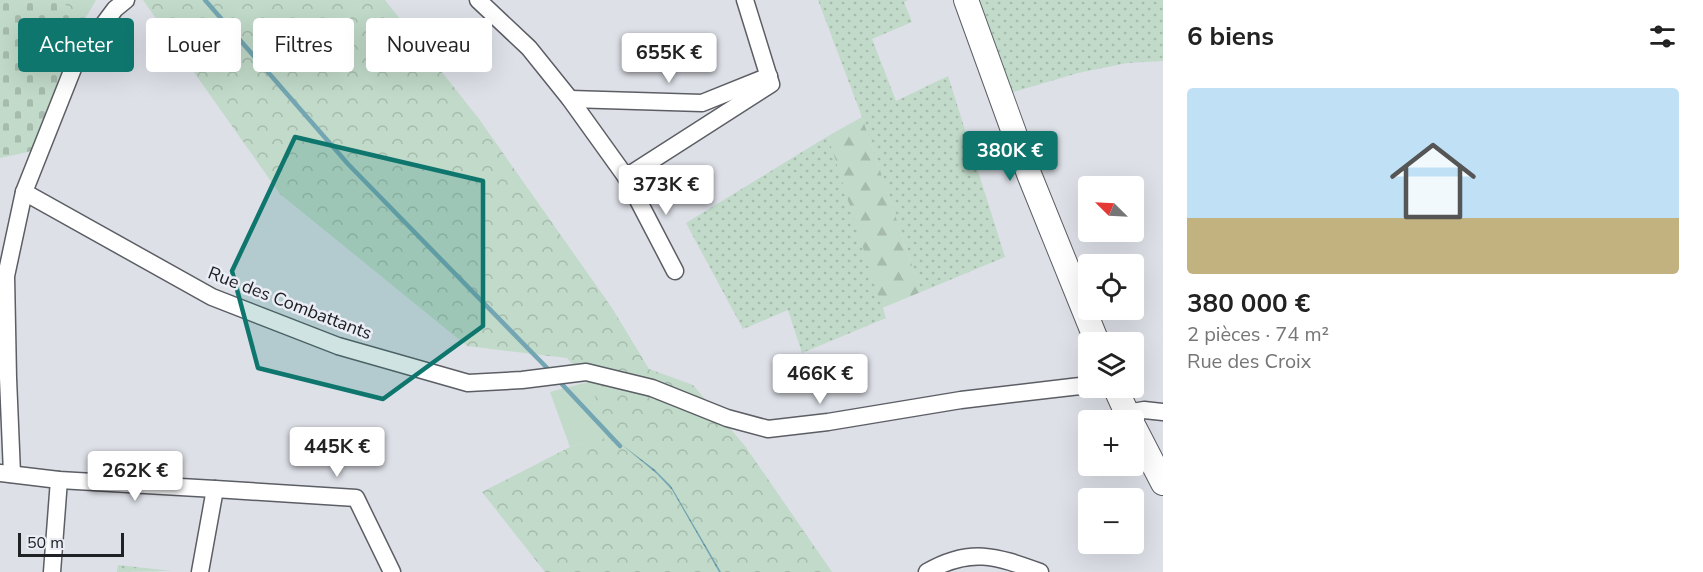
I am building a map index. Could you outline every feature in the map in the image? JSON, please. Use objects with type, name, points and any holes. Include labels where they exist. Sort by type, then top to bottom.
[{"type":"main road","points":[[966,0],[1029,174],[1093,332]]},
{"type":"main road","points":[[1144,447],[1163,483]]},
{"type":"street","points":[[126,0],[115,9],[76,61],[24,192],[6,276],[8,378],[6,474],[59,480],[356,498],[392,572]]},
{"type":"street","points":[[478,0],[529,48],[570,99],[626,177],[675,270]]},
{"type":"street","points":[[746,0],[770,80]]},
{"type":"street","points":[[570,99],[702,103],[770,80]]},
{"type":"street","points":[[626,177],[711,122],[770,80]]},
{"type":"street","points":[[702,103],[711,122]]},
{"type":"street","name":"Rue des Combattants","points":[[24,192],[212,297],[338,346],[468,383],[586,372],[652,388],[727,418],[768,429],[1078,385]]},
{"type":"street","points":[[1144,410],[1163,412]]},
{"type":"street","points":[[52,572],[59,480]]},
{"type":"street","points":[[200,572],[215,489]]},
{"type":"street","points":[[927,572],[945,561],[978,556],[1009,561],[1040,572]]},
{"type":"highlighted area","points":[[295,137],[483,181],[483,326],[383,399],[258,368],[232,271]]},
{"type":"green space","points":[[0,0],[64,0],[70,18],[18,18],[18,72],[62,72],[32,151],[0,158]]},
{"type":"green space","points":[[64,0],[96,0],[86,18],[70,18]]},
{"type":"green space","points":[[143,0],[385,0],[399,18],[366,18],[366,72],[442,72],[479,119],[612,308],[649,369],[693,385],[745,446],[832,572],[545,572],[482,492],[570,447],[612,436],[588,382],[567,358],[467,346],[280,194],[194,72],[241,72],[241,18],[156,18]]},
{"type":"green space","points":[[818,0],[908,0],[904,2],[912,22],[872,39],[896,101],[948,76],[1005,257],[921,292],[862,117]]},
{"type":"green space","points":[[978,0],[1163,0],[1163,61],[1127,63],[1078,73],[1010,93]]},
{"type":"green space","points":[[862,117],[921,292],[882,308],[828,136]]},
{"type":"green space","points":[[828,136],[886,318],[802,353],[788,310],[743,329],[686,223]]},
{"type":"green space","points":[[588,382],[613,436],[570,447],[550,392]]},
{"type":"green space","points":[[118,565],[172,571],[117,572]]},
{"type":"water","points":[[621,444],[654,469],[671,486],[721,572],[672,490],[657,474]]},
{"type":"waterway","points":[[205,0],[348,164],[551,372]]},
{"type":"waterway","points":[[558,380],[620,446]]}]
